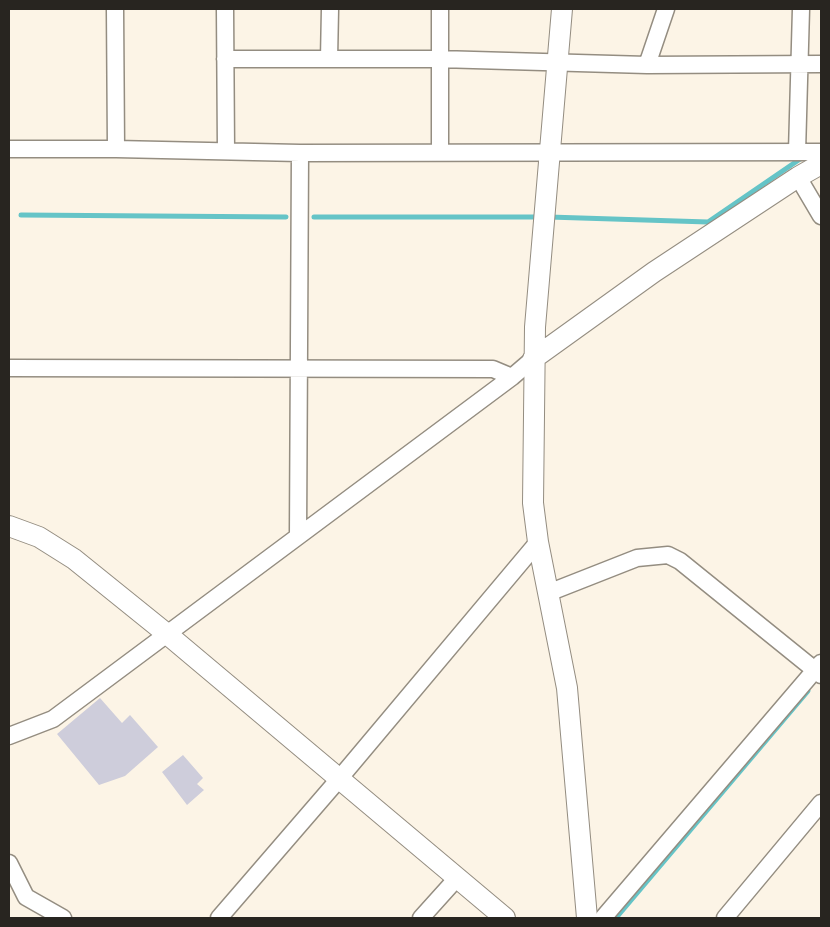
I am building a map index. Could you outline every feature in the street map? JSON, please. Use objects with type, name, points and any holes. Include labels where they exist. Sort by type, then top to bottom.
[{"type":"street","points":[[115,9],[116,149]]},
{"type":"street","points":[[225,9],[226,151]]},
{"type":"street","points":[[329,59],[330,9]]},
{"type":"street","points":[[440,9],[440,151]]},
{"type":"street","points":[[562,9],[533,358],[533,503],[538,542],[567,688],[587,918]]},
{"type":"street","points":[[647,65],[666,9]]},
{"type":"street","points":[[798,152],[801,9]]},
{"type":"street","points":[[225,59],[439,59],[647,65],[821,64]]},
{"type":"street","points":[[9,149],[300,153],[440,151],[549,153],[821,152]]},
{"type":"street","points":[[298,536],[300,153]]},
{"type":"street","points":[[9,736],[53,719],[512,377],[533,358],[654,272],[798,177],[821,164]]},
{"type":"street","points":[[798,177],[821,216]]},
{"type":"street","points":[[9,368],[493,369],[512,377]]},
{"type":"street","points":[[9,526],[39,536],[74,559],[167,634],[504,918]]},
{"type":"street","points":[[219,918],[339,779],[538,542]]},
{"type":"street","points":[[548,593],[638,558],[668,555],[680,561],[819,670],[603,918]]},
{"type":"street","points":[[725,918],[821,803]]},
{"type":"street","points":[[9,863],[26,897],[63,918]]},
{"type":"street","points":[[421,918],[457,878]]},
{"type":"building","points":[[100,698],[122,723],[130,715],[158,747],[125,776],[99,785],[57,734]]},
{"type":"building","points":[[183,755],[203,778],[197,784],[204,790],[187,805],[162,772]]},
{"type":"waterway","points":[[549,217],[708,222],[803,157]]},
{"type":"waterway","points":[[21,215],[286,217]]},
{"type":"waterway","points":[[314,217],[541,217]]},
{"type":"waterway","points":[[616,918],[808,691]]}]
